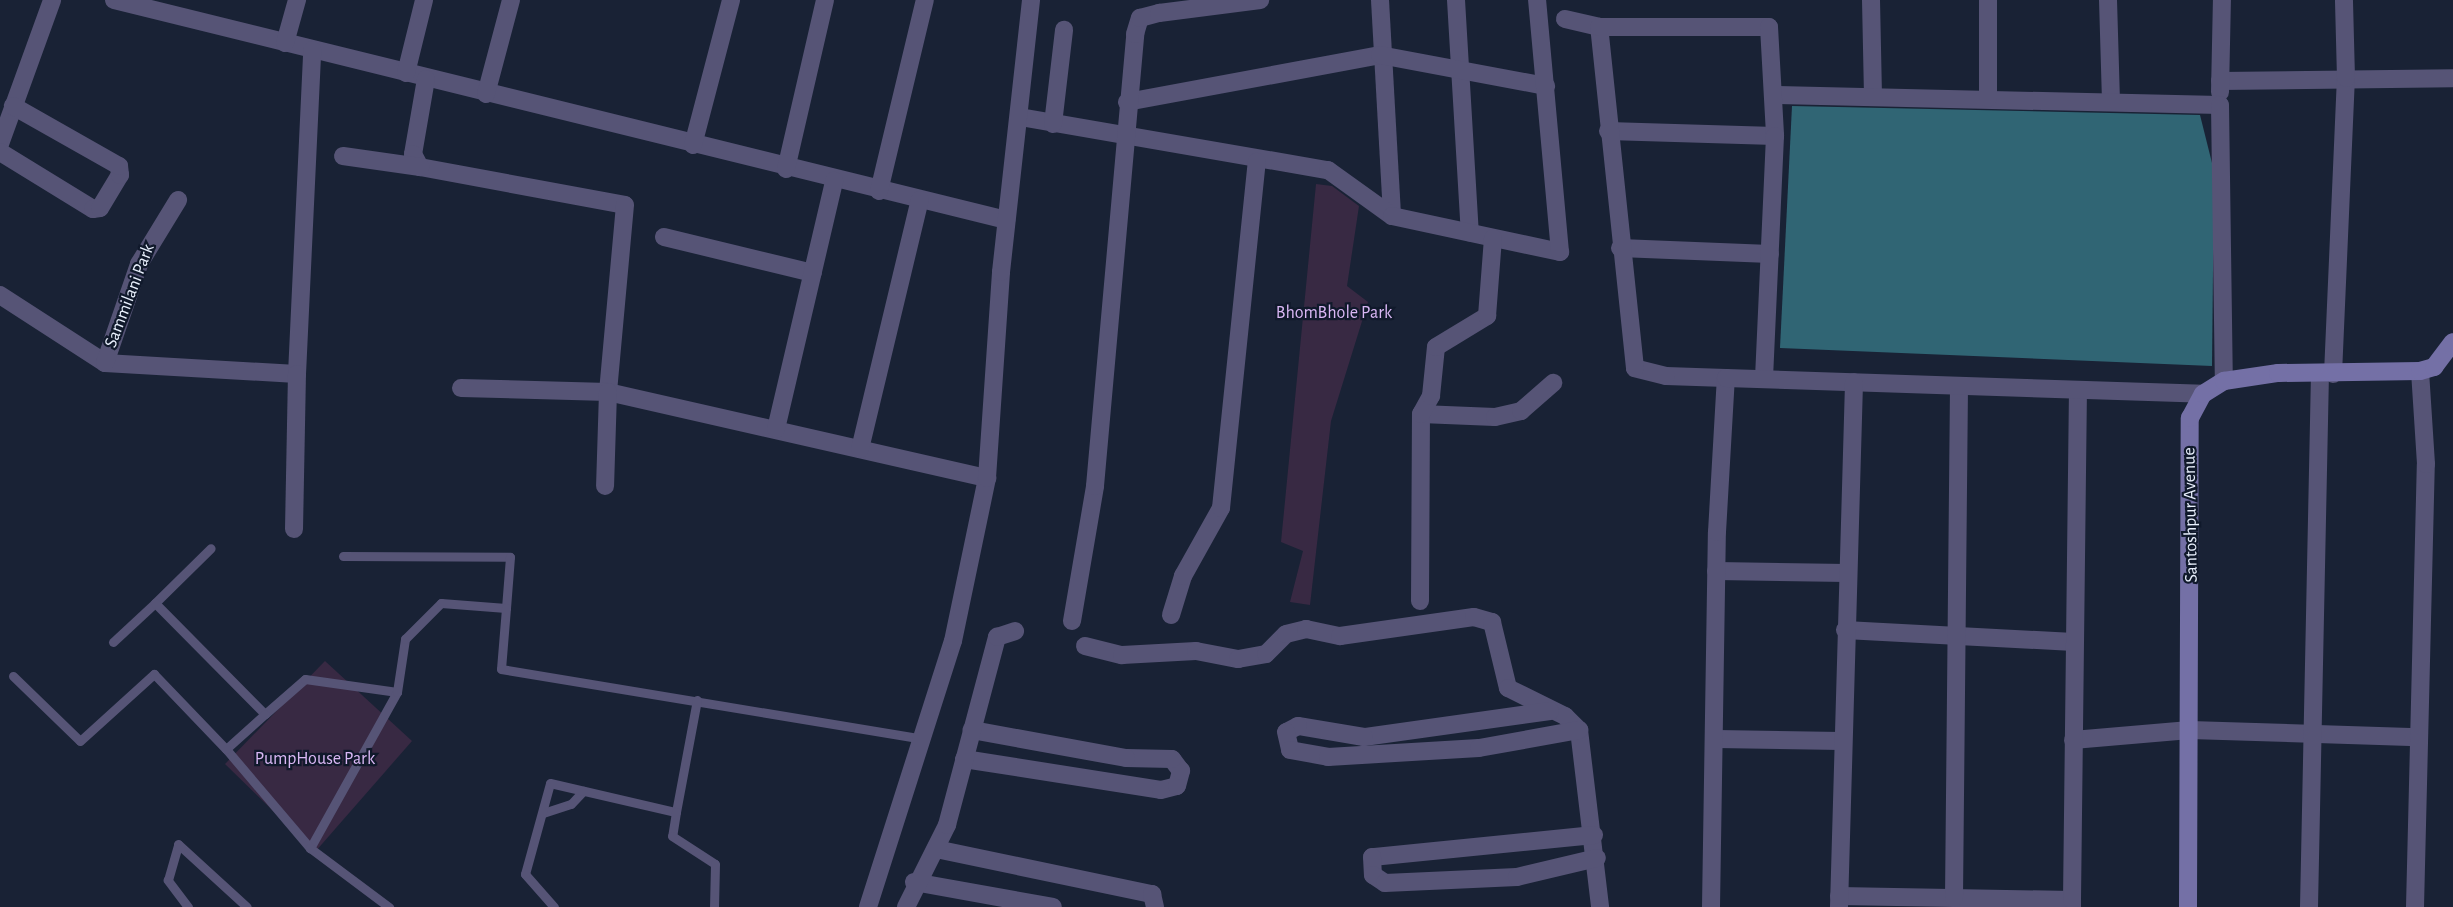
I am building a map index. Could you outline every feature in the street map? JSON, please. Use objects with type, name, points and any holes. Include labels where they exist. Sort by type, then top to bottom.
[{"type":"main road","points":[[2203,394],[2224,381],[2420,371],[2434,367],[2453,342]]},
{"type":"main road","name":"Santoshpur Avenue","points":[[2188,907],[2190,418],[2203,394]]},
{"type":"street","points":[[0,144],[52,0]]},
{"type":"street","points":[[114,0],[834,181],[1006,220]]},
{"type":"street","points":[[285,43],[297,0]]},
{"type":"street","points":[[406,74],[424,0]]},
{"type":"street","points":[[486,94],[512,0]]},
{"type":"street","points":[[693,145],[731,0]]},
{"type":"street","points":[[786,169],[825,0]]},
{"type":"street","points":[[879,191],[925,0]]},
{"type":"street","points":[[868,907],[963,599],[987,478],[1006,220],[1020,117],[1031,0]]},
{"type":"street","points":[[1072,621],[1095,486],[1127,102],[1140,18],[1260,0]]},
{"type":"street","points":[[1380,0],[1380,55],[1392,216]]},
{"type":"street","points":[[1456,0],[1470,233]]},
{"type":"street","points":[[1020,117],[1257,162],[1328,170],[1392,216],[1560,252],[1537,0]]},
{"type":"street","points":[[1871,0],[1873,96]]},
{"type":"street","points":[[1988,0],[1988,98]]},
{"type":"street","points":[[2108,0],[2111,101]]},
{"type":"street","points":[[2222,0],[2220,105],[2224,381]]},
{"type":"street","points":[[2309,907],[2310,730],[2327,374],[2346,78],[2344,0]]},
{"type":"street","points":[[1565,19],[1599,27],[1769,27],[1775,95],[1775,136],[1764,379]]},
{"type":"street","points":[[1599,27],[1620,248],[1635,368],[1666,376],[2203,394]]},
{"type":"street","points":[[1053,124],[1064,30]]},
{"type":"street","points":[[294,529],[297,374],[312,50]]},
{"type":"street","points":[[1127,102],[1380,55],[1460,68],[1546,86]]},
{"type":"street","points":[[2220,81],[2453,78]]},
{"type":"street","points":[[420,167],[413,154],[426,79]]},
{"type":"street","points":[[1775,95],[2220,105]]},
{"type":"street","points":[[0,152],[93,209],[100,208],[120,175],[118,166],[13,106]]},
{"type":"street","points":[[1608,131],[1775,136]]},
{"type":"street","points":[[343,156],[420,167],[625,205],[608,392],[605,486]]},
{"type":"street","points":[[1171,615],[1184,576],[1221,508],[1257,162]]},
{"type":"street","points":[[776,429],[834,181]]},
{"type":"street","name":"Sammilani Park","points":[[105,363],[139,264],[178,200]]},
{"type":"street","points":[[860,448],[920,200]]},
{"type":"street","points":[[664,237],[813,273]]},
{"type":"street","points":[[1420,601],[1420,414],[1431,396],[1437,347],[1487,316],[1493,238]]},
{"type":"street","points":[[1620,248],[1770,254]]},
{"type":"street","points":[[0,295],[105,363],[297,374]]},
{"type":"street","points":[[2415,907],[2426,464],[2420,371]]},
{"type":"street","points":[[1711,907],[1716,739],[1716,572],[1726,378]]},
{"type":"street","points":[[1854,382],[1841,741],[1839,902],[1954,898],[2072,904],[2078,390]]},
{"type":"street","points":[[1420,414],[1495,417],[1521,411],[1553,383]]},
{"type":"street","points":[[1954,898],[1959,386]]},
{"type":"street","points":[[461,388],[608,392],[987,478]]},
{"type":"street","points":[[1716,572],[1847,573]]},
{"type":"street","points":[[1085,646],[1122,656],[1196,651],[1238,659],[1266,654],[1286,634],[1306,629],[1340,636],[1474,617],[1492,622],[1508,688],[1579,730],[1597,858],[1600,907]]},
{"type":"street","points":[[1845,630],[1956,638],[2074,642]]},
{"type":"street","points":[[906,907],[914,882],[936,849],[964,759],[997,637],[1015,631]]},
{"type":"street","points":[[1550,711],[1364,737],[1298,726],[1286,732],[1290,750],[1328,757],[1479,748],[1579,730]]},
{"type":"street","points":[[964,759],[1161,790],[1177,786],[1181,771],[1172,759],[1126,758],[972,730]]},
{"type":"street","points":[[2073,740],[2190,730],[2310,730],[2418,736]]},
{"type":"street","points":[[1716,739],[1841,741]]},
{"type":"street","points":[[1594,835],[1372,857],[1373,875],[1385,883],[1516,877],[1597,858]]},
{"type":"street","points":[[936,849],[1152,894],[1155,907]]},
{"type":"street","points":[[914,882],[1053,907]]},
{"type":"lane","points":[[113,642],[211,548]]},
{"type":"lane","points":[[344,556],[510,557],[501,669],[921,738]]},
{"type":"lane","points":[[155,603],[266,714]]},
{"type":"lane","points":[[310,848],[397,692],[405,639],[441,603],[506,608]]},
{"type":"lane","points":[[13,676],[80,741],[154,674],[226,749],[310,848],[389,907]]},
{"type":"lane","points":[[226,749],[305,680],[397,692]]},
{"type":"lane","points":[[697,700],[672,836],[715,864],[714,907]]},
{"type":"lane","points":[[554,907],[525,874],[550,783],[676,812]]},
{"type":"lane","points":[[543,813],[571,804],[584,791]]},
{"type":"lane","points":[[188,907],[168,880],[178,844],[247,907]]},
{"type":"green space","name":"BhomBhole Park","points":[[1316,184],[1332,186],[1359,206],[1347,286],[1368,302],[1331,421],[1310,605],[1290,602],[1303,551],[1281,542]]},
{"type":"green space","name":"PumpHouse Park","points":[[325,661],[412,741],[315,852],[225,764]]},
{"type":"water","points":[[1792,106],[2200,115],[2214,171],[2212,366],[1780,348]]}]
